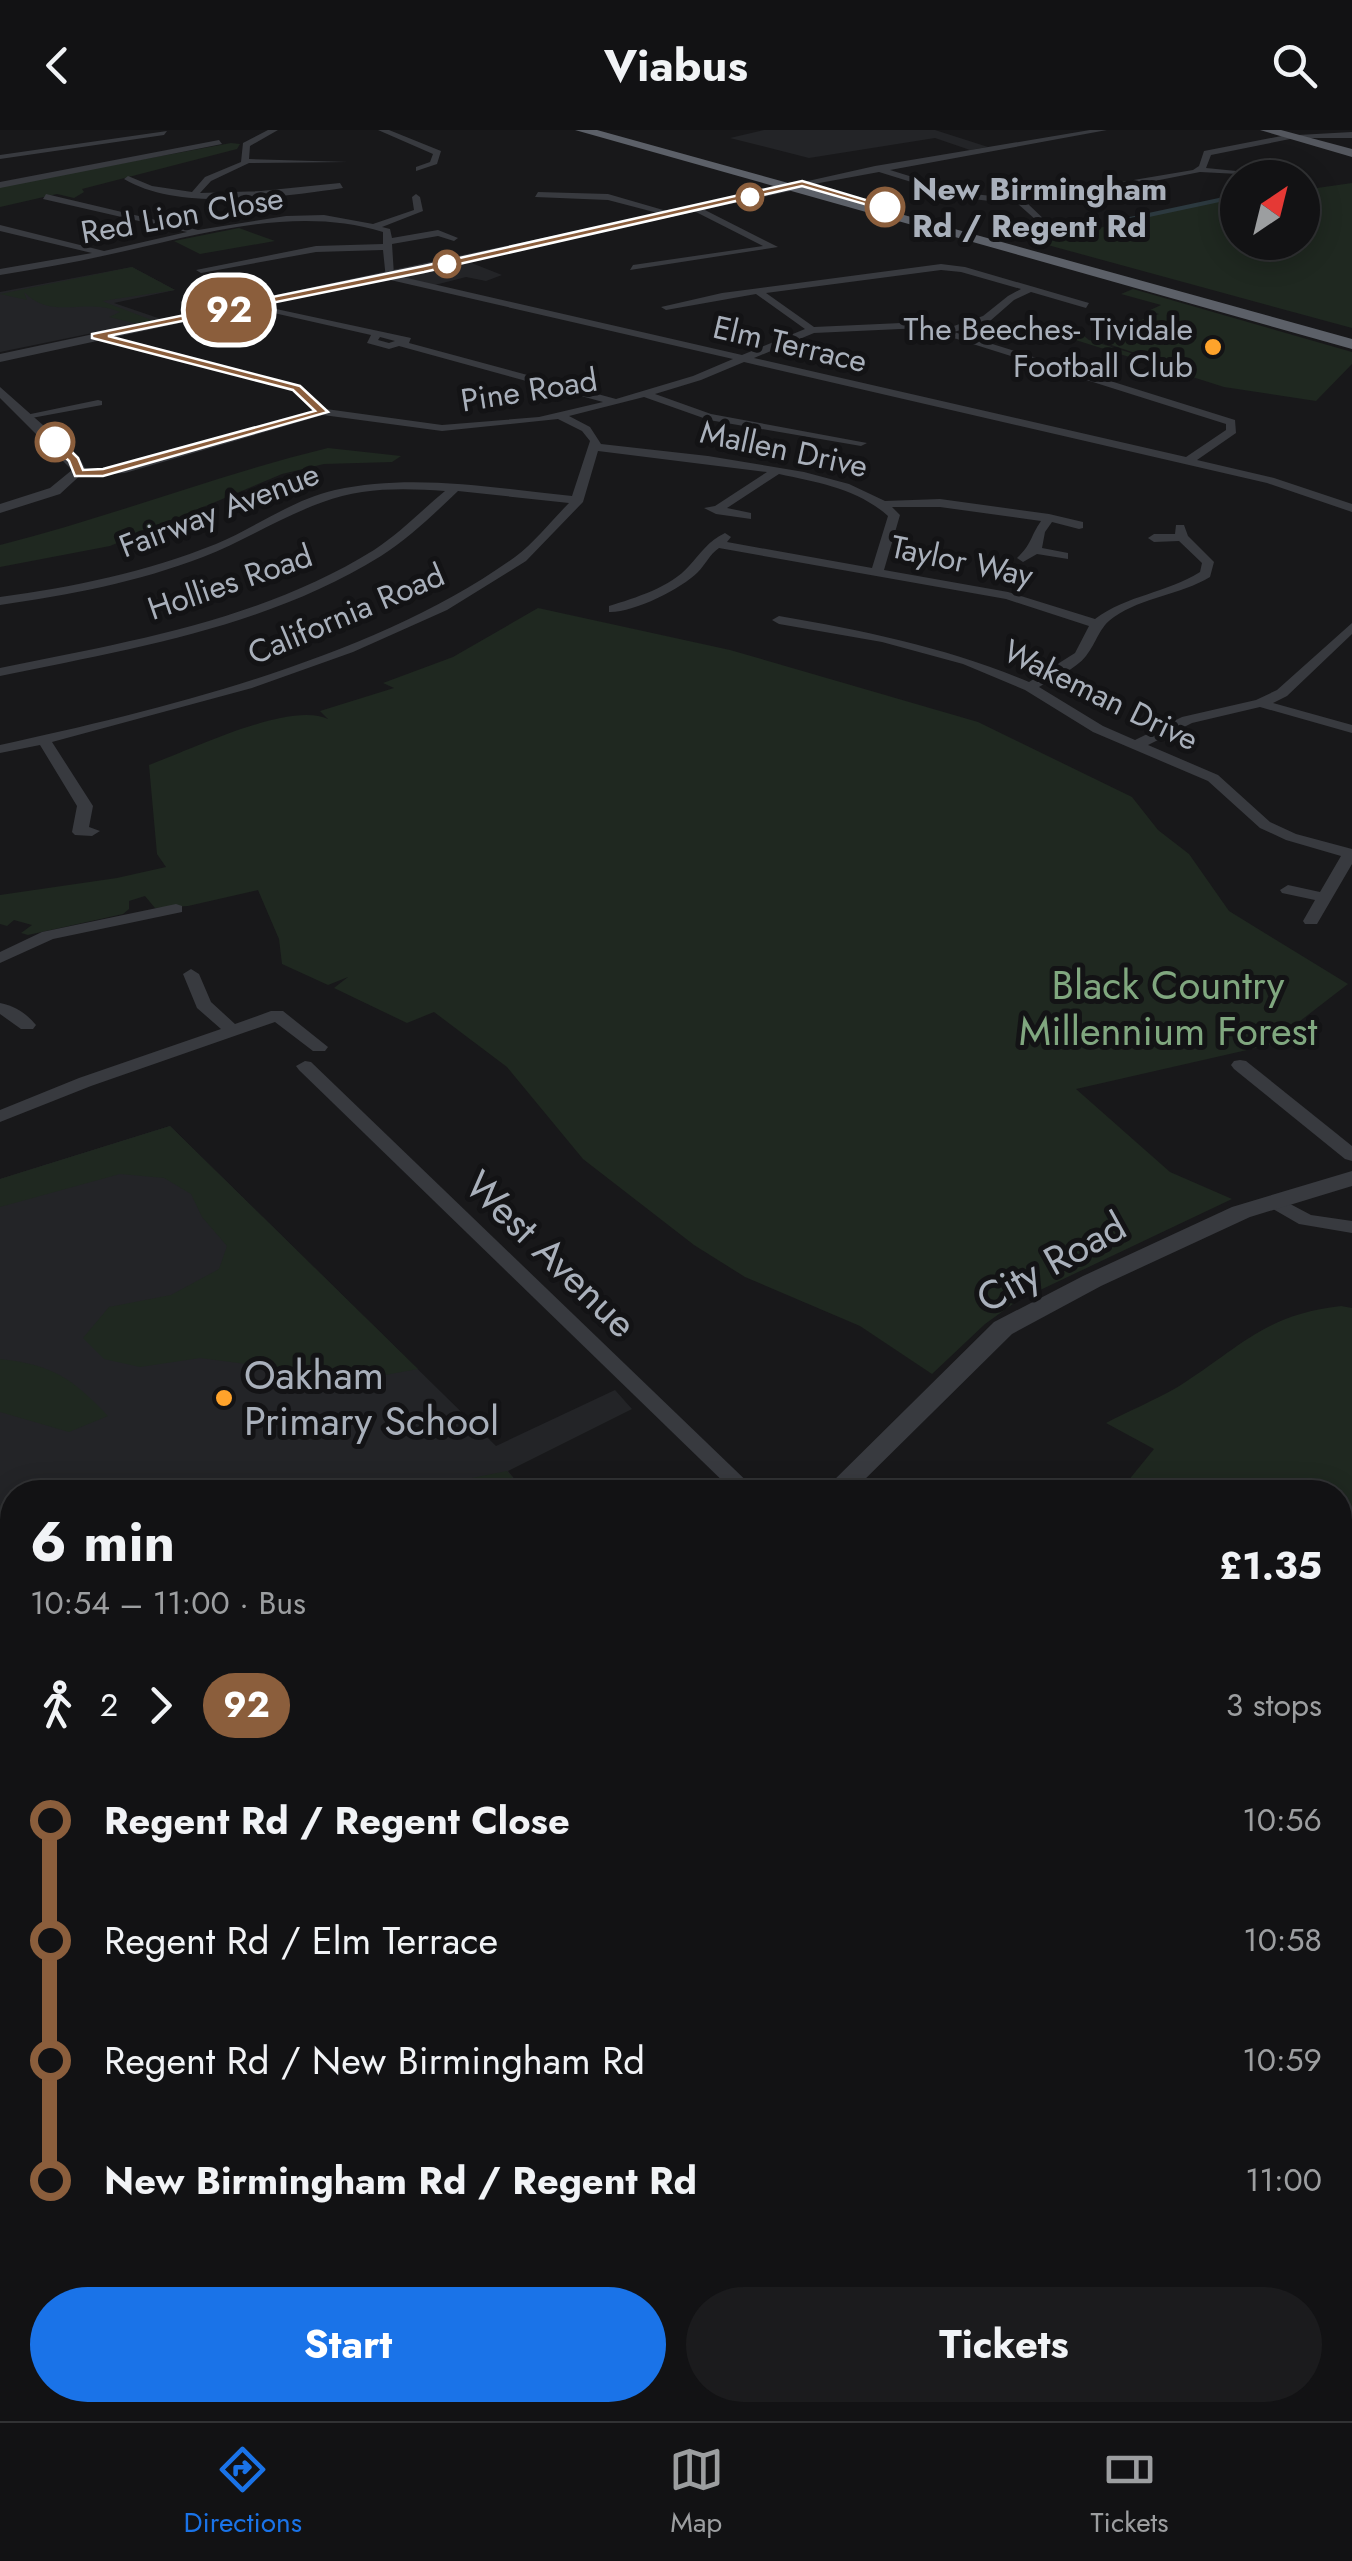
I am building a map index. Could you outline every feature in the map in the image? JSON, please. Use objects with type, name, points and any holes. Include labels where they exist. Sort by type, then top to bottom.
[{"type":"highway","points":[[582,130],[1352,340]]},
{"type":"highway","points":[[598,130],[797,186]]},
{"type":"main road","points":[[1266,130],[1352,153]]},
{"type":"street","points":[[0,156],[161,131],[191,140],[245,142],[274,130]]},
{"type":"street","points":[[382,130],[436,150],[439,155],[435,161],[419,168]]},
{"type":"street","points":[[0,358],[875,168],[1103,130]]},
{"type":"street","points":[[1201,170],[1206,153],[1301,138],[1352,135]]},
{"type":"street","points":[[0,185],[219,142]]},
{"type":"street","points":[[245,142],[247,161]]},
{"type":"street","points":[[306,160],[306,153],[314,150]]},
{"type":"street","points":[[195,193],[208,178],[247,161],[344,162]]},
{"type":"street","points":[[875,168],[963,195],[1021,202],[1201,170],[1220,171]]},
{"type":"street","points":[[128,179],[152,189],[195,193],[340,186]]},
{"type":"street","points":[[1115,186],[1150,198]]},
{"type":"street","points":[[538,196],[594,195],[673,214]]},
{"type":"street","points":[[65,196],[50,198],[197,232]]},
{"type":"street","points":[[375,226],[419,210],[416,197]]},
{"type":"street","points":[[1021,202],[1044,224]]},
{"type":"street","points":[[634,268],[773,247],[697,209]]},
{"type":"street","name":"Red Lion Close","points":[[0,272],[104,254],[197,232],[320,219],[375,226]]},
{"type":"street","points":[[375,226],[387,231],[389,276]]},
{"type":"street","points":[[0,228],[74,243],[104,254]]},
{"type":"street","points":[[200,270],[316,248],[386,244],[438,234],[454,238]]},
{"type":"street","points":[[666,307],[941,267],[1086,305]]},
{"type":"street","name":"Elm Terrace","points":[[389,276],[1270,480],[1352,508]]},
{"type":"street","points":[[948,330],[997,312],[1005,298],[1031,288]]},
{"type":"street","points":[[757,291],[812,330]]},
{"type":"street","points":[[248,306],[408,340],[402,344],[616,402]]},
{"type":"street","name":"Pine Road","points":[[96,336],[296,388],[323,412],[442,428],[491,426],[616,402],[812,330],[924,325],[948,330]]},
{"type":"street","points":[[948,330],[1231,422],[1232,430],[1188,462]]},
{"type":"street","points":[[0,392],[74,460],[78,473]]},
{"type":"street","points":[[646,394],[728,421],[861,442]]},
{"type":"street","points":[[26,416],[98,402]]},
{"type":"street","points":[[0,509],[54,492],[78,473],[122,470],[323,412]]},
{"type":"street","points":[[560,415],[593,434],[596,447]]},
{"type":"street","name":"Mallen Drive","points":[[596,447],[672,454],[851,487],[888,504],[894,515],[878,570]]},
{"type":"street","name":"California Road","points":[[0,749],[259,683],[402,626],[511,565],[545,538],[579,500],[596,460],[596,447]]},
{"type":"street","points":[[747,516],[710,508],[775,472]]},
{"type":"street","name":"Fairway Avenue","points":[[0,601],[99,584],[190,558],[333,494],[369,488],[453,490],[579,500]]},
{"type":"street","name":"Hollies Road","points":[[0,672],[142,642],[215,622],[304,589],[379,552],[453,490]]},
{"type":"street","points":[[888,504],[940,503],[1079,525]]},
{"type":"street","points":[[1023,558],[1035,550],[1039,532],[1049,518]]},
{"type":"street","points":[[1030,688],[1080,655],[1097,624],[1122,605],[1188,584],[1206,574],[1208,562],[1181,533],[1154,538]]},
{"type":"street","name":"Taylor Way","points":[[614,609],[646,599],[694,570],[703,554],[722,541],[837,568],[878,570],[1008,596],[1097,624]]},
{"type":"street","points":[[1035,550],[1064,556]]},
{"type":"street","points":[[617,594],[646,599]]},
{"type":"street","name":"Wakeman Drive","points":[[778,620],[811,619],[952,656],[1030,688],[1073,716],[1213,778],[1265,825],[1290,838],[1351,854]]},
{"type":"street","points":[[1136,745],[1187,720],[1261,703],[1282,692],[1349,635]]},
{"type":"street","points":[[1261,703],[1352,729]]},
{"type":"street","points":[[44,740],[85,806],[79,833]]},
{"type":"street","points":[[1312,921],[1323,896],[1351,854]]},
{"type":"street","points":[[1288,890],[1323,896]]},
{"type":"street","points":[[0,958],[48,935],[137,909],[176,909]]},
{"type":"street","points":[[191,974],[203,1004],[232,1030]]},
{"type":"street","points":[[0,1008],[27,1025]]},
{"type":"street","points":[[0,1117],[277,1014],[319,1047]]},
{"type":"street","points":[[1240,1065],[1352,1155]]},
{"type":"street","name":"West Avenue","points":[[305,1066],[735,1480]]},
{"type":"street","name":"City Road","points":[[848,1480],[1003,1328],[1092,1281],[1241,1212],[1352,1178]]},
{"type":"street","points":[[1276,1202],[1306,1220],[1352,1227]]},
{"type":"shaded area","points":[[764,130],[935,130],[988,147],[970,150],[935,138],[809,158],[730,138]]},
{"type":"shaded area","points":[[464,260],[502,275],[486,281],[466,277],[431,286],[389,277]]},
{"type":"shaded area","points":[[132,267],[175,290],[114,303],[161,319],[0,352],[0,292]]},
{"type":"shaded area","name":"Oakham Primary School","points":[[170,1126],[496,1446],[615,1390],[632,1409],[508,1471],[515,1480],[0,1480],[0,1179]]},
{"type":"green space","points":[[240,144],[237,149],[82,189],[84,192],[74,198],[57,194],[0,207],[0,186]]},
{"type":"green space","points":[[1352,183],[1352,328],[1033,241],[1108,226],[1109,220],[1220,202],[1220,260],[1320,260],[1320,188]]},
{"type":"green space","points":[[239,228],[275,241],[200,254],[174,241]]},
{"type":"green space","points":[[132,267],[175,290],[102,301],[154,321],[138,324],[109,317],[120,312],[107,308],[46,305],[24,292],[27,300],[0,294]]},
{"type":"green space","points":[[1133,289],[1352,352],[1352,364],[1316,401],[1224,387],[1063,336],[1078,331],[1089,340],[1173,366],[1094,339],[1093,336],[1159,314],[1148,311],[1161,305],[1121,294]]},
{"type":"green space","points":[[328,448],[401,456],[392,462],[324,464],[282,474],[110,546],[0,567],[0,545]]},
{"type":"green space","name":"Black Country Millennium Forest","points":[[538,608],[730,650],[978,722],[1132,797],[1158,830],[1189,854],[1229,911],[1348,984],[1269,1045],[1076,1089],[1170,1172],[1232,1199],[1017,1301],[985,1324],[932,1374],[860,1326],[745,1277],[694,1245],[583,1159],[507,1067],[434,1012],[407,1023],[334,988],[348,977],[328,985],[282,964],[279,939],[258,890],[188,906],[155,908],[145,896],[129,901],[129,909],[123,914],[28,935],[21,933],[32,925],[14,920],[7,926],[0,924],[0,895],[166,867],[157,854],[149,765],[265,722],[289,716],[328,719],[320,711],[394,688],[383,683],[453,657]]},
{"type":"green space","points":[[170,1126],[418,1369],[363,1379],[200,1358],[140,1367],[104,1359],[83,1338],[109,1307],[171,1295],[219,1269],[227,1246],[202,1217],[191,1194],[164,1178],[120,1174],[0,1207],[0,1179]]},
{"type":"green space","points":[[1352,1308],[1352,1480],[1129,1480],[1154,1449],[1106,1423],[1176,1388],[1271,1326],[1314,1311]]},
{"type":"green space","points":[[0,1359],[34,1365],[60,1376],[108,1416],[69,1432],[0,1412]]},
{"type":"green space","points":[[507,1471],[515,1480],[462,1480]]},
{"type":"waterway","points":[[1130,219],[1220,200]]},
{"type":"bus line","name":"92","points":[[55,442],[74,460],[78,473],[103,473],[323,412],[296,388],[96,336],[424,269],[802,183],[885,207]]},
{"type":"place","name":"New Birmingham Rd / Regent Rd","points":[[885,207]]},
{"type":"place","name":"The Beeches- Tividale Football Club","points":[[1213,347]]},
{"type":"place","name":"Oakham Primary School","points":[[224,1398]]}]
